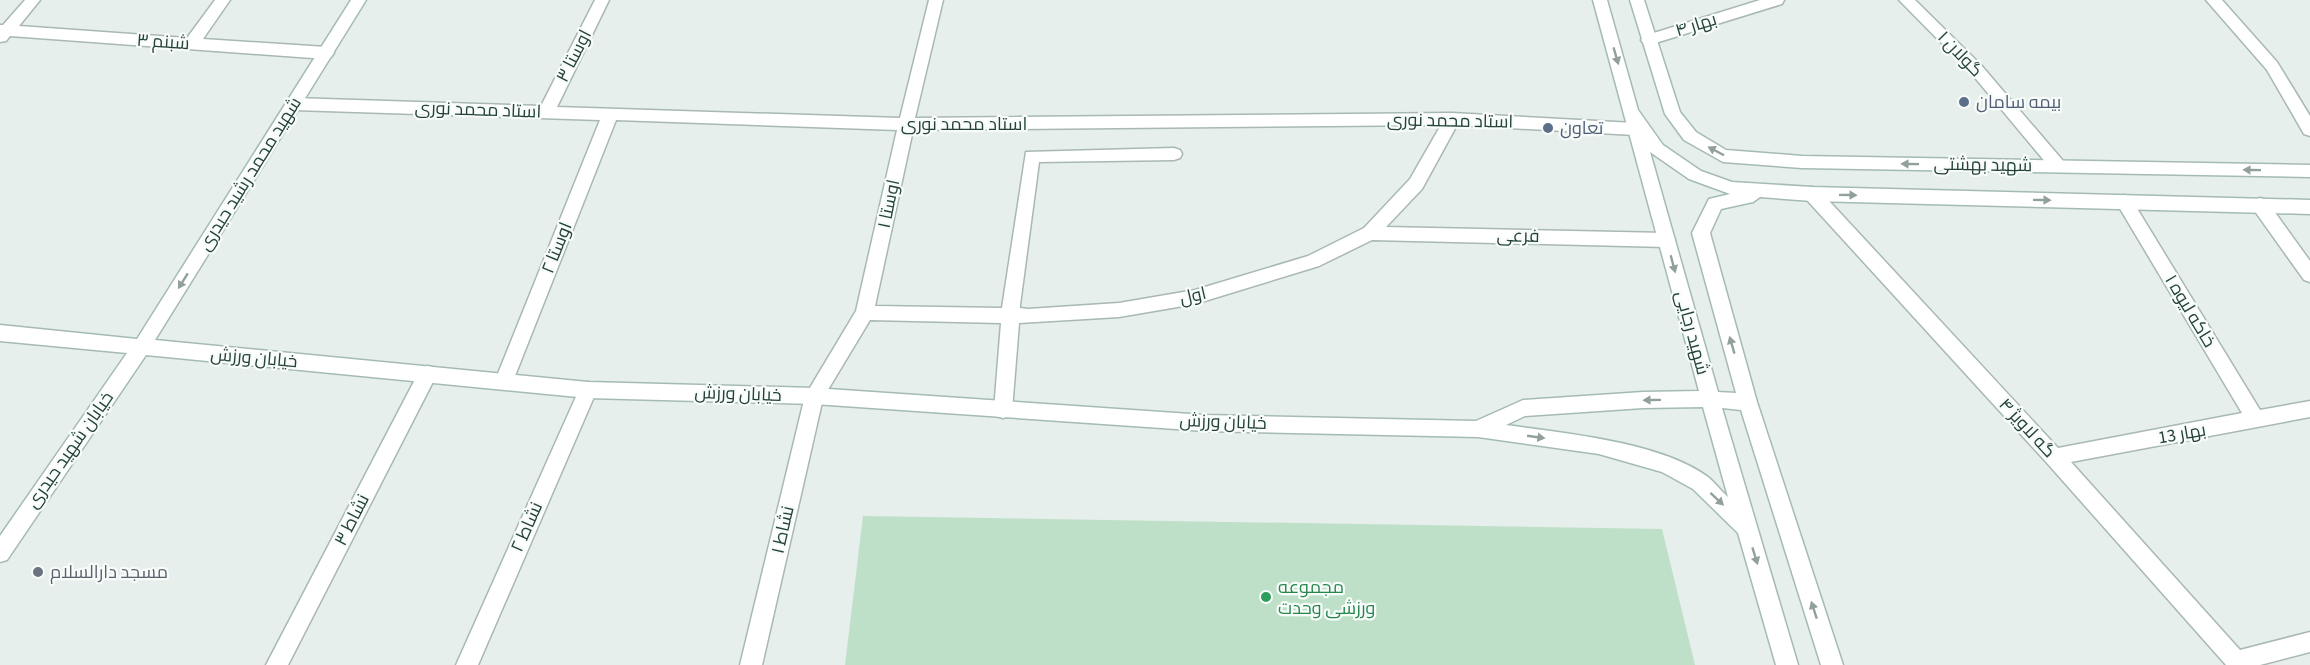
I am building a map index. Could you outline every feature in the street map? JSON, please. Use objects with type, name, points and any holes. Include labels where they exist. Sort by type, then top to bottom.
[{"type":"street","points":[[2,32],[33,0]]},
{"type":"street","points":[[191,44],[223,0]]},
{"type":"street","name":"شهید محمد رشید حیدری","points":[[141,348],[359,0]]},
{"type":"street","name":"اوستا ۳","points":[[546,112],[602,0]]},
{"type":"street","name":"اوستا ۱","points":[[814,396],[865,313],[906,124],[936,0]]},
{"type":"street","name":"شهید رجایی","points":[[1600,0],[1746,528],[1787,665]]},
{"type":"street","points":[[1637,0],[1649,40]]},
{"type":"street","name":"بهار ۴","points":[[1649,40],[1778,0]]},
{"type":"street","name":"گولان ۱","points":[[1906,0],[1976,69],[2058,166]]},
{"type":"street","points":[[2213,0],[2272,66],[2310,130]]},
{"type":"street","name":"شبنم ۳","points":[[2,32],[326,53]]},
{"type":"street","name":"شهید بهشتی","points":[[1649,40],[1673,114],[1690,136],[1723,156],[1802,162],[2310,171]]},
{"type":"street","name":"استاد محمد نوری","points":[[294,104],[906,124],[1452,119],[1633,121]]},
{"type":"street","name":"اوستا ۲","points":[[504,381],[610,116]]},
{"type":"street","name":"اول","points":[[865,313],[1010,316],[1119,310],[1195,297],[1313,261],[1370,233],[1416,184],[1452,119]]},
{"type":"street","points":[[1633,121],[1657,149],[1695,175],[1731,188],[1768,192]]},
{"type":"street","points":[[1002,410],[1010,316],[1032,156],[1174,154]]},
{"type":"street","name":"شهید رجایی","points":[[1768,192],[1715,204],[1701,232],[1748,402],[1832,665]]},
{"type":"street","name":"شهید بهشتی","points":[[1768,192],[2310,207]]},
{"type":"street","name":"گه لاویژ ۴","points":[[1812,194],[2054,457],[2238,663]]},
{"type":"street","name":"خاکه لیوه ۱","points":[[2124,202],[2256,420]]},
{"type":"street","points":[[2260,206],[2310,274]]},
{"type":"street","name":"فرعی","points":[[1370,233],[1666,240]]},
{"type":"street","name":"خیابان ورزش","points":[[0,333],[588,390],[814,396],[1205,423],[1478,429],[1599,446],[1666,465],[1700,483],[1746,528]]},
{"type":"street","name":"خیابان شهید حیدری","points":[[0,553],[141,348]]},
{"type":"street","name":"نشاط ۳","points":[[277,665],[428,374]]},
{"type":"street","name":"نشاط ۲","points":[[466,665],[588,390]]},
{"type":"street","name":"نشاط ۱","points":[[751,665],[814,396]]},
{"type":"street","name":"خیابان ورزش","points":[[1478,429],[1523,408],[1643,400],[1710,399],[1748,402]]},
{"type":"street","name":"بهار 13","points":[[2054,457],[2310,409]]},
{"type":"street","points":[[2238,663],[2310,642]]},
{"type":"green space","name":"مجموعه ورزشی وحدت","points":[[863,516],[1662,529],[1695,665],[845,665]]},
{"type":"place","name":"بیمه سامان","points":[[1964,102]]},
{"type":"place","name":"تعاون","points":[[1548,128]]},
{"type":"place","name":"مسجد دارالسلام","points":[[38,572]]},
{"type":"place","name":"مجموعه ورزشی وحدت","points":[[1266,597]]}]
